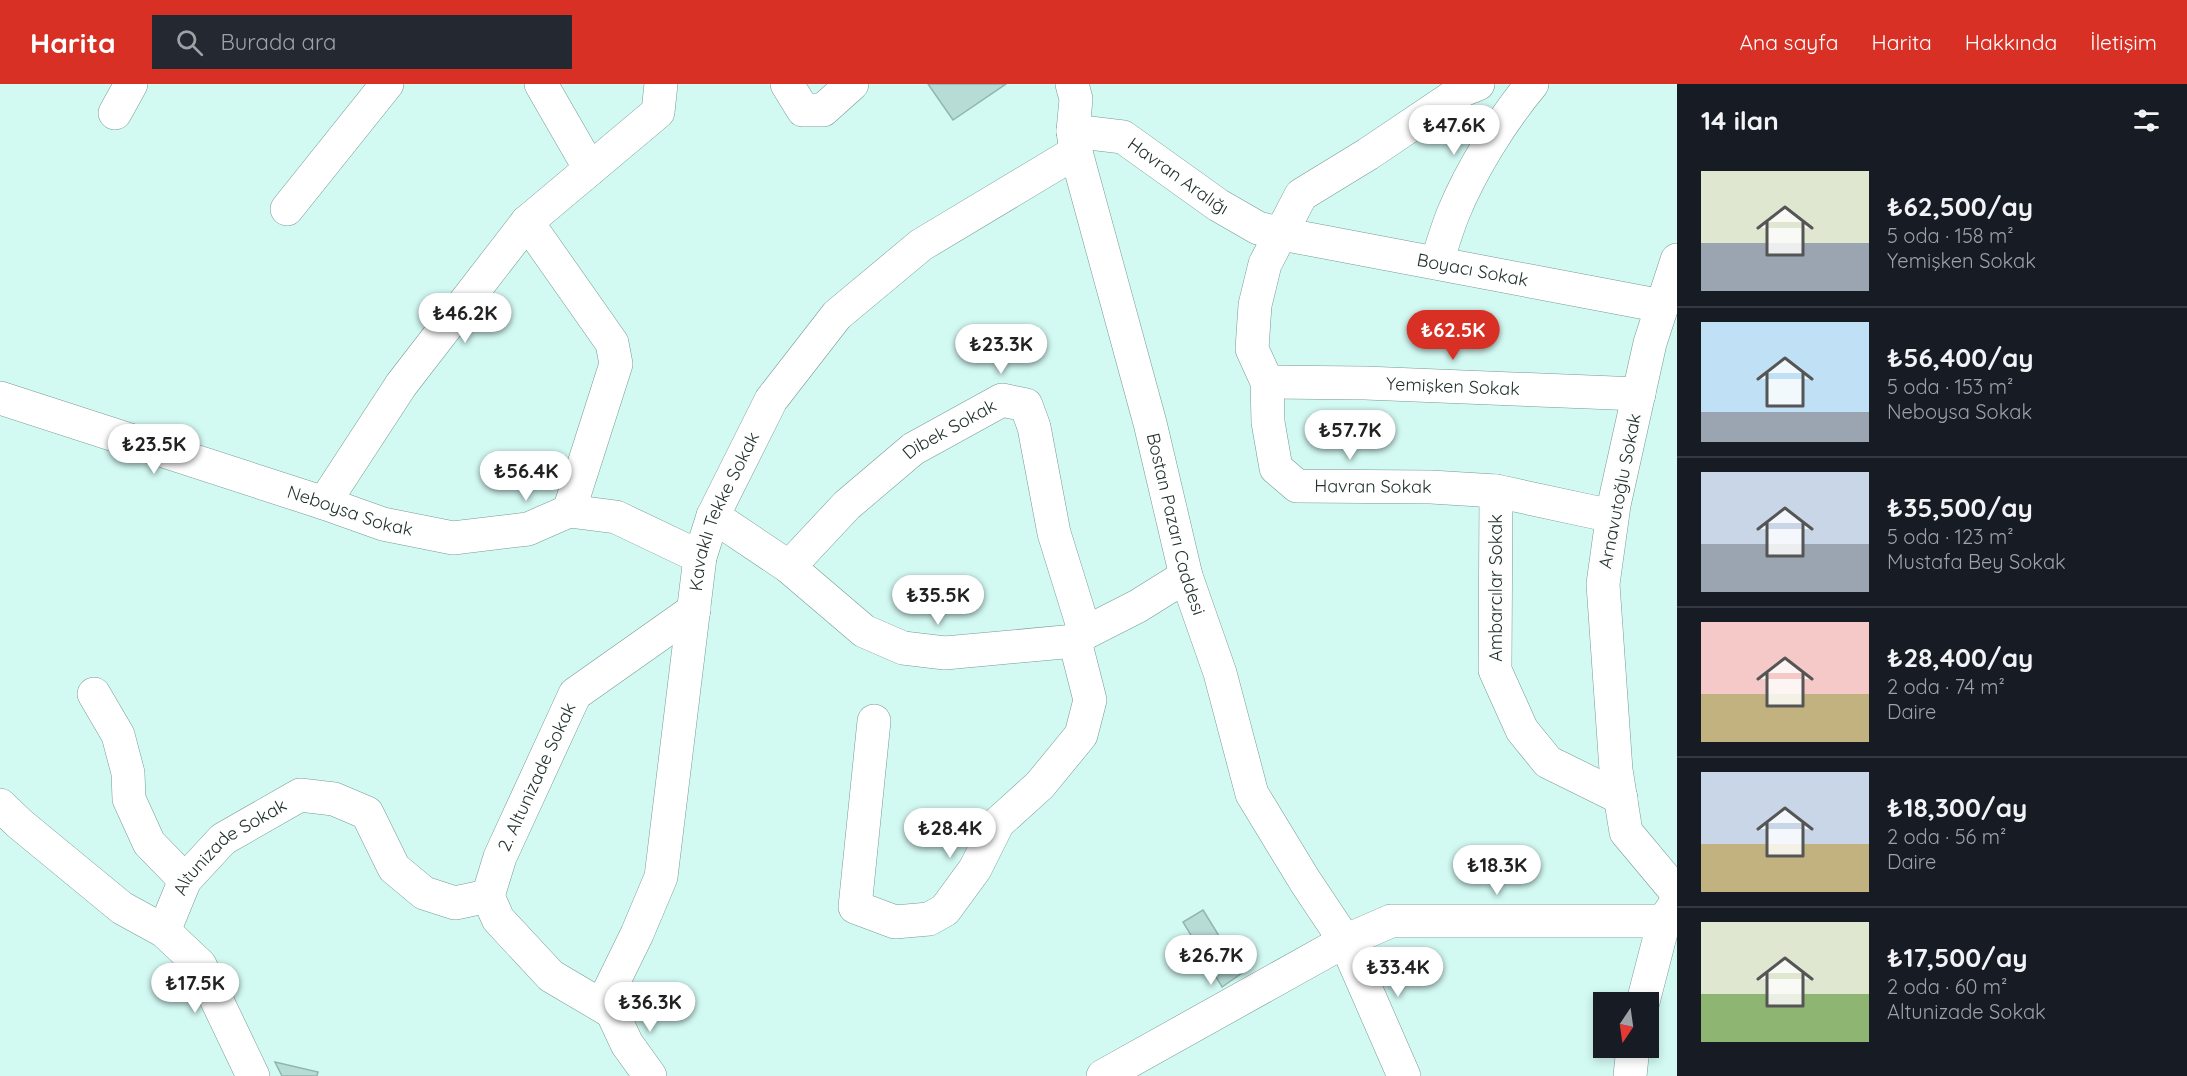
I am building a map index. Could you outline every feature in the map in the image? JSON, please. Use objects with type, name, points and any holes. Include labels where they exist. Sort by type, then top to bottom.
[{"type":"street","points":[[115,113],[131,84]]},
{"type":"street","points":[[287,209],[387,84]]},
{"type":"street","points":[[541,84],[590,169]]},
{"type":"street","points":[[324,503],[401,385],[527,222],[658,112],[661,84]]},
{"type":"street","points":[[787,84],[802,110],[823,110],[852,84]]},
{"type":"street","name":"Havran Sokak","points":[[1478,84],[1463,90],[1368,154],[1301,195],[1265,264],[1255,305],[1252,349],[1267,382],[1268,422],[1276,468],[1297,486],[1431,487],[1496,491],[1612,516]]},
{"type":"street","points":[[1437,262],[1453,213],[1478,166],[1510,111],[1532,84]]},
{"type":"street","name":"Bostan Pazarı Caddesi","points":[[1077,89],[1074,142],[1150,423],[1186,576],[1220,673],[1252,794],[1345,941],[1404,1076]]},
{"type":"street","name":"Havran Aralığı","points":[[1074,142],[1123,137],[1218,205],[1258,228],[1282,234]]},
{"type":"street","name":"Kavaklı Tekke Sokak","points":[[612,1012],[610,989],[661,877],[700,557],[713,516],[771,400],[837,315],[921,245],[1074,142]]},
{"type":"street","points":[[527,222],[612,343],[616,364],[569,510],[616,517],[700,557]]},
{"type":"street","name":"Boyacı Sokak","points":[[1282,234],[1662,306]]},
{"type":"street","name":"Arnavutoğlu Sokak","points":[[1621,798],[1616,770],[1603,584],[1612,516],[1650,343],[1677,260]]},
{"type":"street","name":"Yemişken Sokak","points":[[1267,382],[1365,383],[1639,394]]},
{"type":"street","name":"Neboysa Sokak","points":[[0,398],[383,524],[453,538],[528,529],[569,510]]},
{"type":"street","name":"Dibek Sokak","points":[[789,567],[848,505],[913,449],[1002,400],[1026,405],[1034,427],[1054,533],[1080,637]]},
{"type":"street","name":"Ambarcılar Sokak","points":[[1496,491],[1495,670],[1522,730],[1548,762],[1621,798]]},
{"type":"street","points":[[713,516],[789,567],[864,631],[903,648],[945,653],[1080,637],[1138,606],[1186,576]]},
{"type":"street","name":"2. Altunizade Sokak","points":[[488,896],[500,857],[575,694],[694,610]]},
{"type":"street","points":[[874,722],[855,908],[895,922],[929,920],[945,910],[975,869],[998,823],[1040,785],[1081,735],[1090,700],[1080,637]]},
{"type":"street","points":[[94,694],[118,735],[128,772],[129,799],[149,843],[185,880]]},
{"type":"street","name":"Altunizade Sokak","points":[[164,931],[185,880],[223,839],[300,795],[334,800],[367,813],[394,868],[424,893],[455,903],[488,896]]},
{"type":"street","points":[[1621,798],[1626,832],[1673,905]]},
{"type":"street","points":[[0,805],[122,908],[164,931],[200,965],[253,1076]]},
{"type":"street","points":[[488,896],[498,919],[551,976],[612,1012],[627,1044],[650,1076]]},
{"type":"street","points":[[1102,1076],[1345,941],[1391,921],[1673,905]]},
{"type":"street","points":[[1645,992],[1673,905]]},
{"type":"street","points":[[1630,1076],[1632,1058]]},
{"type":"building","points":[[928,84],[1006,84],[953,120]]},
{"type":"building","points":[[1203,910],[1242,973],[1222,987],[1183,922]]},
{"type":"building","points":[[275,1062],[318,1072],[317,1076],[282,1076]]}]
